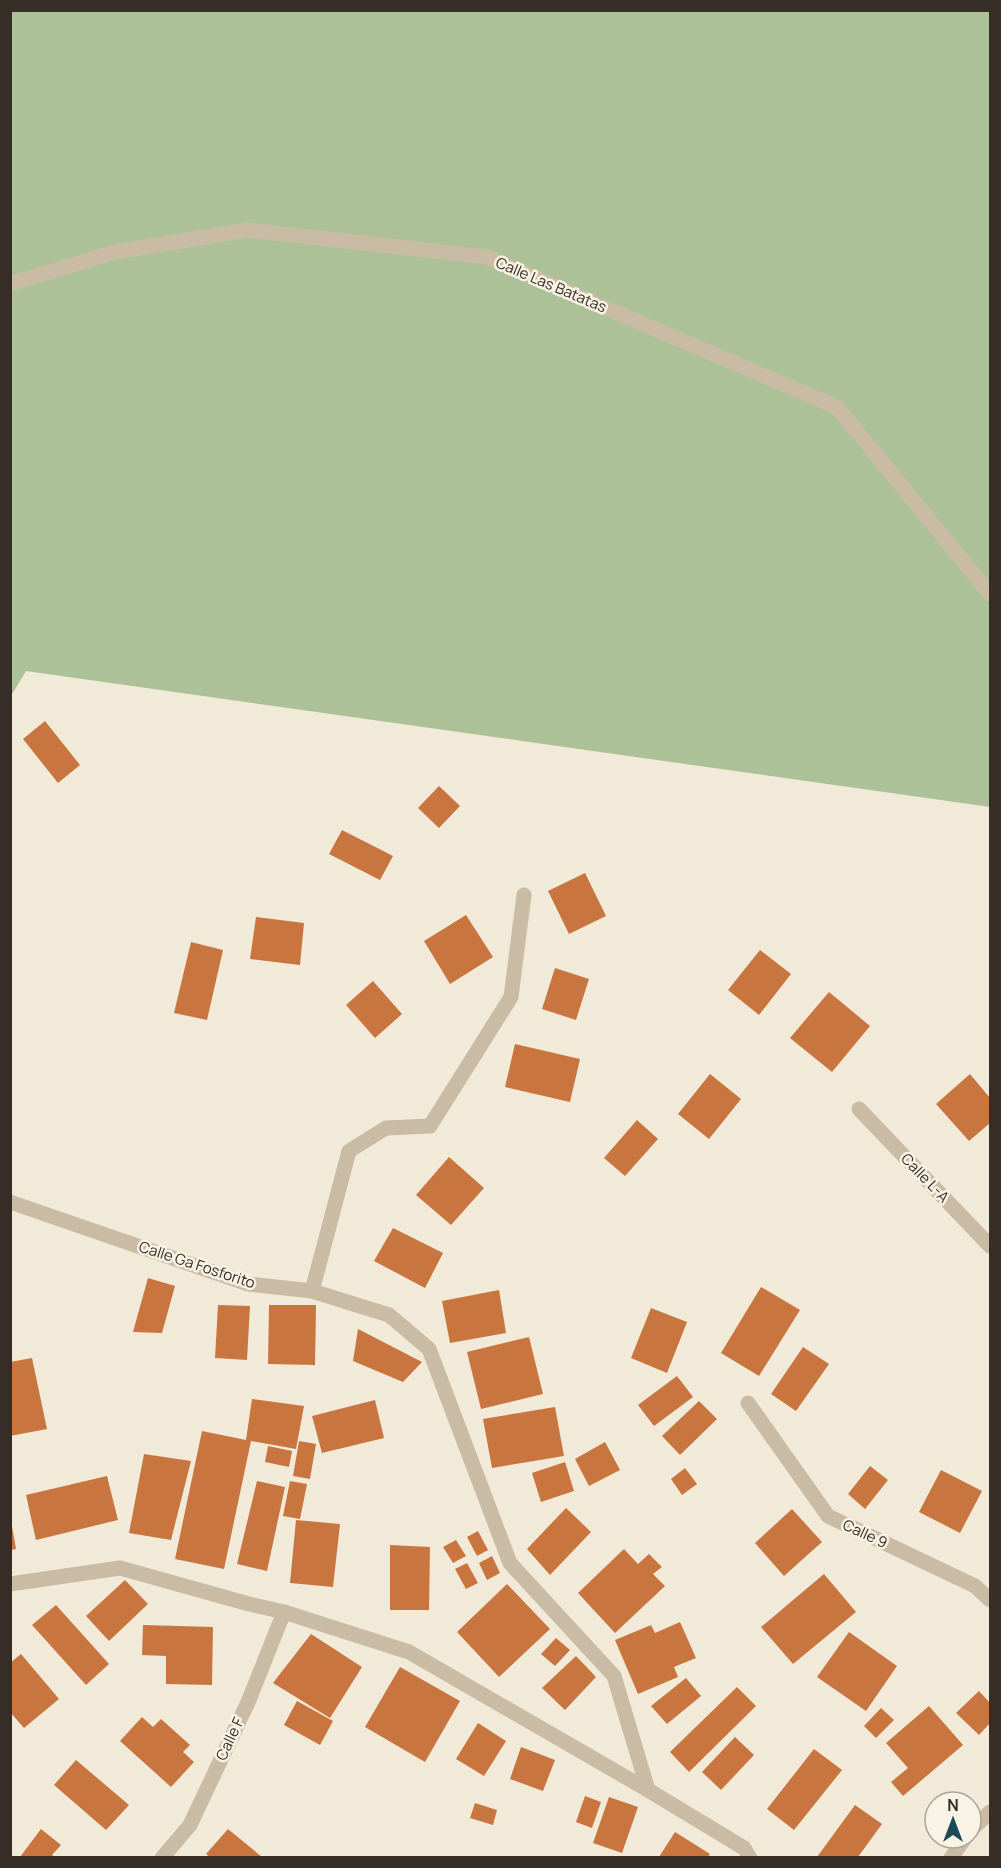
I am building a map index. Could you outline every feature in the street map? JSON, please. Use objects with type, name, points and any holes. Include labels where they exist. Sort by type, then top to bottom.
[{"type":"street","name":"Calle Las Batatas","points":[[10,284],[115,252],[247,230],[487,258],[837,407],[990,594]]},
{"type":"street","points":[[312,1291],[349,1151],[386,1128],[430,1126],[511,997],[524,895]]},
{"type":"street","name":"Calle L-A","points":[[859,1109],[990,1246]]},
{"type":"street","name":"Calle Ga Fosforito","points":[[10,1202],[248,1284],[312,1291],[389,1315],[429,1349],[510,1563],[614,1676],[648,1790]]},
{"type":"street","name":"Calle 9","points":[[748,1403],[828,1516],[975,1586],[990,1600]]},
{"type":"street","points":[[10,1584],[120,1568],[284,1612],[409,1652],[648,1790],[744,1848],[750,1857]]},
{"type":"street","name":"Calle F","points":[[162,1857],[190,1825],[249,1700],[284,1612]]},
{"type":"green space","points":[[11,11],[990,11],[990,807],[26,671],[11,696]]},
{"type":"building","points":[[45,721],[80,765],[58,783],[23,739]]},
{"type":"building","points":[[439,786],[460,806],[439,828],[418,808]]},
{"type":"building","points":[[342,830],[393,856],[380,880],[329,854]]},
{"type":"building","points":[[585,873],[606,916],[569,934],[548,891]]},
{"type":"building","points":[[466,915],[493,957],[450,984],[424,941]]},
{"type":"building","points":[[256,917],[304,923],[300,965],[250,959]]},
{"type":"building","points":[[191,942],[223,950],[207,1020],[174,1013]]},
{"type":"building","points":[[760,950],[791,974],[759,1015],[728,990]]},
{"type":"building","points":[[555,968],[589,979],[576,1020],[542,1009]]},
{"type":"building","points":[[373,981],[402,1014],[375,1038],[346,1005]]},
{"type":"building","points":[[829,992],[870,1026],[832,1072],[790,1038]]},
{"type":"building","points":[[515,1044],[580,1059],[570,1102],[505,1087]]},
{"type":"building","points":[[710,1074],[741,1099],[709,1139],[678,1114]]},
{"type":"building","points":[[970,1074],[990,1098],[990,1123],[969,1141],[936,1104]]},
{"type":"building","points":[[637,1120],[658,1139],[625,1176],[604,1158]]},
{"type":"building","points":[[449,1157],[484,1188],[451,1225],[416,1195]]},
{"type":"building","points":[[393,1228],[443,1253],[425,1288],[374,1261]]},
{"type":"building","points":[[148,1278],[175,1286],[162,1333],[133,1332]]},
{"type":"building","points":[[761,1287],[800,1310],[759,1376],[721,1353]]},
{"type":"building","points":[[499,1290],[506,1333],[450,1343],[442,1301]]},
{"type":"building","points":[[218,1305],[250,1306],[247,1360],[215,1358]]},
{"type":"building","points":[[269,1305],[316,1305],[315,1365],[268,1364]]},
{"type":"building","points":[[651,1308],[687,1322],[667,1373],[631,1358]]},
{"type":"building","points":[[358,1329],[422,1362],[403,1382],[353,1361]]},
{"type":"building","points":[[529,1337],[543,1394],[481,1409],[467,1352]]},
{"type":"building","points":[[803,1347],[829,1364],[796,1411],[771,1394]]},
{"type":"building","points":[[32,1358],[47,1429],[10,1436],[10,1362]]},
{"type":"building","points":[[677,1376],[693,1397],[654,1426],[638,1405]]},
{"type":"building","points":[[252,1399],[304,1406],[296,1449],[251,1441],[224,1569],[175,1559],[202,1431],[246,1440]]},
{"type":"building","points":[[375,1400],[384,1438],[322,1453],[312,1416]]},
{"type":"building","points":[[699,1401],[717,1419],[680,1455],[662,1436]]},
{"type":"building","points":[[555,1407],[564,1456],[492,1468],[483,1419]]},
{"type":"building","points":[[299,1441],[316,1444],[310,1479],[293,1476]]},
{"type":"building","points":[[605,1442],[620,1470],[589,1486],[575,1459]]},
{"type":"building","points":[[268,1446],[292,1451],[289,1467],[265,1462]]},
{"type":"building","points":[[144,1454],[191,1461],[171,1540],[129,1533]]},
{"type":"building","points":[[565,1462],[574,1491],[541,1502],[532,1473]]},
{"type":"building","points":[[870,1466],[888,1480],[865,1509],[848,1494]]},
{"type":"building","points":[[685,1468],[697,1484],[682,1495],[671,1479]]},
{"type":"building","points":[[941,1470],[982,1491],[960,1533],[919,1512]]},
{"type":"building","points":[[107,1476],[118,1520],[36,1540],[26,1495]]},
{"type":"building","points":[[257,1481],[285,1487],[267,1571],[237,1564]]},
{"type":"building","points":[[290,1481],[307,1484],[300,1519],[283,1516]]},
{"type":"building","points":[[566,1508],[591,1532],[550,1575],[527,1549]]},
{"type":"building","points":[[792,1509],[822,1542],[784,1576],[755,1543]]},
{"type":"building","points":[[296,1520],[340,1524],[333,1587],[290,1583]]},
{"type":"building","points":[[12,1526],[16,1549],[10,1550],[10,1527]]},
{"type":"building","points":[[478,1531],[488,1550],[477,1556],[467,1537]]},
{"type":"building","points":[[456,1540],[466,1556],[453,1563],[443,1547]]},
{"type":"building","points":[[390,1545],[430,1547],[429,1610],[390,1610]]},
{"type":"building","points":[[624,1549],[638,1564],[649,1554],[662,1567],[653,1574],[665,1586],[615,1633],[578,1593]]},
{"type":"building","points":[[492,1556],[500,1573],[487,1580],[479,1563]]},
{"type":"building","points":[[467,1563],[478,1583],[466,1589],[455,1569]]},
{"type":"building","points":[[824,1574],[856,1612],[793,1664],[761,1627]]},
{"type":"building","points":[[125,1580],[148,1604],[109,1641],[86,1616]]},
{"type":"building","points":[[507,1584],[550,1629],[499,1677],[457,1632]]},
{"type":"building","points":[[56,1605],[109,1664],[86,1685],[32,1625]]},
{"type":"building","points":[[680,1622],[696,1658],[674,1667],[678,1677],[638,1694],[615,1640],[651,1625],[655,1633]]},
{"type":"building","points":[[143,1625],[213,1627],[212,1685],[166,1684],[166,1656],[142,1655]]},
{"type":"building","points":[[849,1632],[897,1666],[866,1711],[817,1677]]},
{"type":"building","points":[[311,1634],[362,1667],[330,1718],[273,1683]]},
{"type":"building","points":[[556,1638],[570,1650],[555,1666],[541,1654]]},
{"type":"building","points":[[21,1654],[59,1699],[24,1728],[10,1712],[10,1663]]},
{"type":"building","points":[[576,1656],[596,1677],[565,1710],[542,1688]]},
{"type":"building","points":[[400,1667],[460,1701],[425,1762],[365,1727]]},
{"type":"building","points":[[686,1678],[701,1696],[667,1724],[651,1706]]},
{"type":"building","points":[[737,1687],[756,1706],[689,1772],[670,1752]]},
{"type":"building","points":[[979,1691],[990,1703],[990,1723],[979,1735],[956,1713]]},
{"type":"building","points":[[297,1701],[333,1721],[320,1745],[284,1725]]},
{"type":"building","points":[[929,1706],[963,1745],[903,1796],[891,1782],[908,1768],[886,1743]]},
{"type":"building","points":[[881,1708],[894,1720],[876,1738],[864,1726]]},
{"type":"building","points":[[142,1717],[153,1727],[161,1719],[190,1745],[183,1752],[194,1762],[171,1787],[120,1741]]},
{"type":"building","points":[[478,1723],[506,1741],[484,1776],[456,1759]]},
{"type":"building","points":[[735,1737],[754,1755],[721,1790],[702,1772]]},
{"type":"building","points":[[521,1747],[555,1760],[543,1791],[510,1779]]},
{"type":"building","points":[[814,1749],[842,1770],[794,1830],[767,1809]]},
{"type":"building","points":[[76,1760],[129,1805],[106,1830],[54,1785]]},
{"type":"building","points":[[585,1796],[601,1802],[592,1828],[576,1822]]},
{"type":"building","points":[[609,1797],[638,1807],[622,1853],[593,1843]]},
{"type":"building","points":[[475,1803],[497,1810],[493,1825],[470,1818]]},
{"type":"building","points":[[855,1805],[882,1824],[858,1857],[817,1857]]},
{"type":"building","points":[[41,1829],[61,1845],[52,1855],[55,1857],[20,1857]]},
{"type":"building","points":[[228,1829],[262,1857],[210,1857],[206,1854]]},
{"type":"building","points":[[675,1832],[710,1854],[708,1857],[659,1857]]}]
